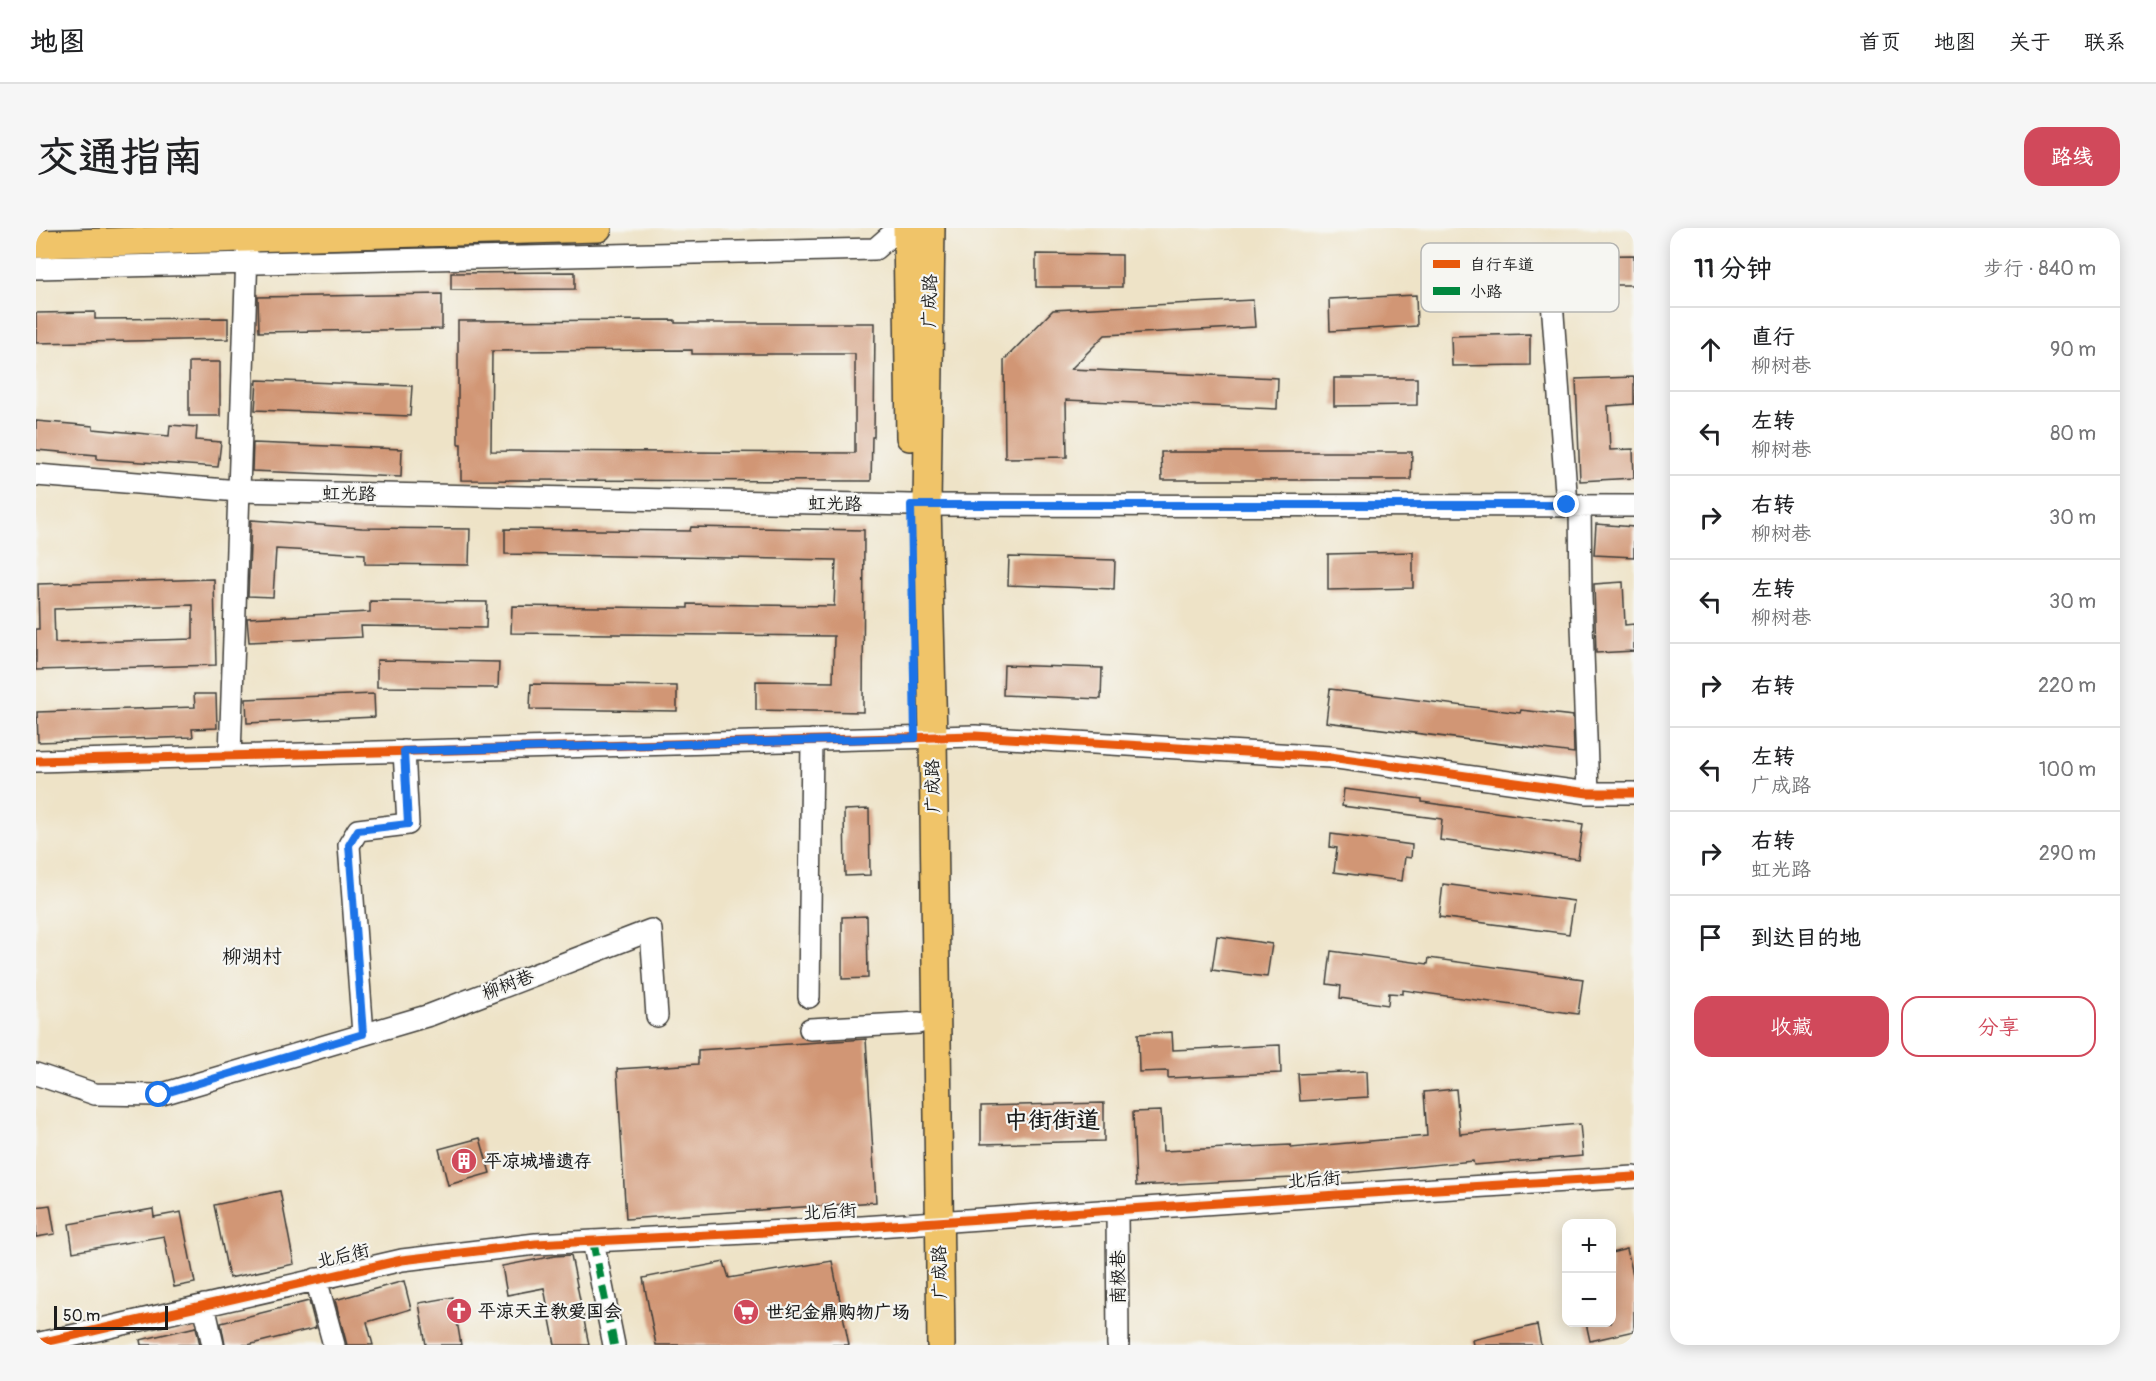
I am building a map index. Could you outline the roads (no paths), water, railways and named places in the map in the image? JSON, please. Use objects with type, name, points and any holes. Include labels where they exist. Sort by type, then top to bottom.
[{"type":"main road","points":[[36,244],[247,233],[598,228]]},
{"type":"main road","name":"广成路","points":[[908,228],[919,505],[924,737],[930,1222],[924,1345]]},
{"type":"main road","name":"广成路","points":[[919,505],[931,228]]},
{"type":"main road","name":"广成路","points":[[924,737],[919,1023],[930,1222],[941,1345]]},
{"type":"street","points":[[36,268],[875,249],[899,228]]},
{"type":"street","points":[[230,756],[247,233]]},
{"type":"street","points":[[1553,312],[1581,596],[1588,793]]},
{"type":"street","name":"虹光路","points":[[36,475],[239,491],[919,505],[1634,506]]},
{"type":"street","points":[[36,761],[975,736],[1330,757],[1588,793],[1634,793]]},
{"type":"street","points":[[809,997],[812,740]]},
{"type":"street","points":[[363,1034],[349,845],[358,830],[408,824],[404,751]]},
{"type":"street","name":"柳树巷","points":[[36,1074],[95,1094],[159,1095],[430,1015],[651,930],[657,1016]]},
{"type":"street","points":[[810,1029],[919,1023]]},
{"type":"street","name":"北后街","points":[[36,1344],[402,1260],[536,1244],[930,1222],[1634,1177]]},
{"type":"street","name":"南极巷","points":[[1118,1210],[1118,1345]]},
{"type":"street","points":[[593,1241],[614,1345]]},
{"type":"street","points":[[316,1280],[334,1345]]},
{"type":"street","points":[[204,1305],[213,1345]]},
{"type":"place","name":"平凉城墙遗存","points":[[464,1161]]},
{"type":"place","name":"平涼天主教爱国会","points":[[459,1311]]},
{"type":"place","name":"世纪金鼎购物广场","points":[[746,1312]]},
{"type":"district","name":"柳湖村","points":[[252,956]]},
{"type":"district","name":"中街街道","points":[[1052,1120]]}]
